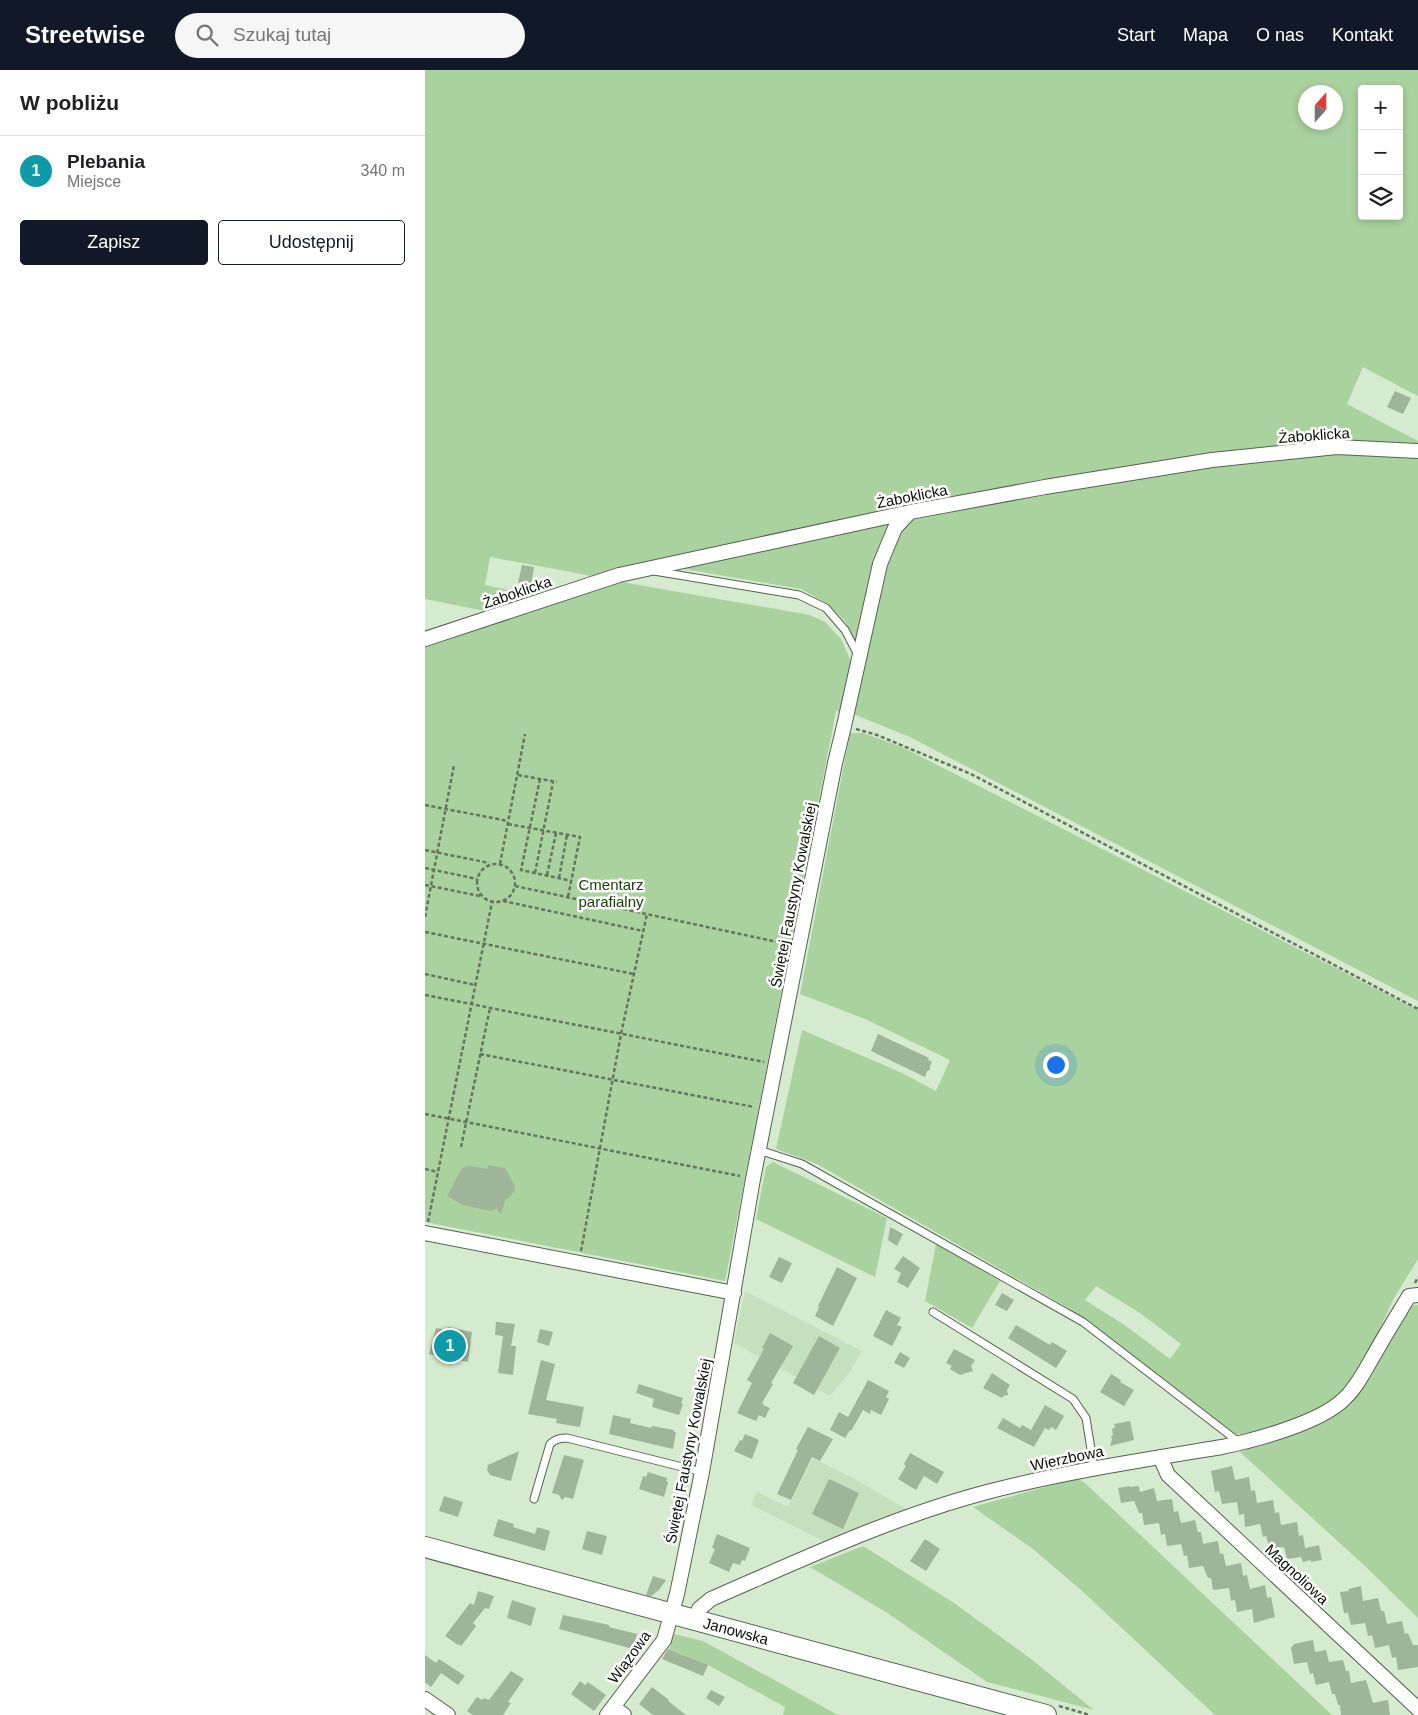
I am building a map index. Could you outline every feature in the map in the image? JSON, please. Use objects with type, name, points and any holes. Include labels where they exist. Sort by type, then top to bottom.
[{"type":"main road","name":"Janowska","points":[[425,1547],[1046,1715]]},
{"type":"street","name":"Żaboklicka","points":[[425,640],[619,575],[909,512],[1045,487],[1212,460],[1337,448],[1418,451]]},
{"type":"street","name":"Świętej Faustyny Kowalskiej","points":[[671,1614],[677,1594],[702,1472],[753,1179],[835,762],[879,564],[895,528],[909,512]]},
{"type":"street","points":[[426,1229],[734,1293]]},
{"type":"street","name":"Wierzbowa","points":[[695,1620],[699,1608],[711,1600],[824,1550],[900,1520],[986,1492],[1094,1468],[1241,1443],[1309,1421],[1332,1409],[1345,1399],[1413,1295]]},
{"type":"street","name":"Magnoliowa","points":[[1161,1457],[1168,1475],[1418,1709]]},
{"type":"street","name":"Wiązowa","points":[[614,1712],[664,1640],[671,1614]]},
{"type":"street","points":[[425,1699],[448,1715]]},
{"type":"lane","points":[[646,570],[799,595],[826,608],[845,630],[859,658]]},
{"type":"lane","points":[[759,1150],[810,1168],[1083,1322],[1241,1443]]},
{"type":"lane","points":[[933,1312],[1073,1399],[1086,1418],[1094,1468]]},
{"type":"lane","points":[[534,1499],[550,1444],[555,1439],[561,1438],[702,1472]]},
{"type":"path","points":[[844,726],[877,735],[971,774],[1418,1009]]},
{"type":"path","points":[[500,864],[525,734]]},
{"type":"path","points":[[425,917],[454,765]]},
{"type":"path","points":[[518,775],[555,782],[535,873]]},
{"type":"path","points":[[540,779],[521,870],[572,881]]},
{"type":"path","points":[[425,805],[580,837],[568,897]]},
{"type":"path","points":[[547,875],[557,833]]},
{"type":"path","points":[[559,878],[567,835]]},
{"type":"path","points":[[425,850],[508,867],[513,874],[515,886],[509,898],[503,901]]},
{"type":"path","points":[[491,864],[483,868],[476,884],[478,892],[492,902],[503,901],[643,932]]},
{"type":"path","points":[[425,868],[477,878]]},
{"type":"path","points":[[425,885],[482,896]]},
{"type":"path","points":[[515,886],[800,947]]},
{"type":"path","points":[[426,1229],[492,902]]},
{"type":"path","points":[[580,1256],[621,1034],[647,914]]},
{"type":"path","points":[[425,932],[634,974]]},
{"type":"path","points":[[425,974],[475,985]]},
{"type":"path","points":[[425,995],[775,1064]]},
{"type":"path","points":[[461,1147],[490,1008]]},
{"type":"path","points":[[480,1054],[754,1107]]},
{"type":"path","points":[[425,1114],[753,1179]]},
{"type":"path","points":[[425,1169],[438,1172]]},
{"type":"path","points":[[425,1212],[429,1213]]},
{"type":"shaded area","points":[[745,1291],[862,1351],[851,1370],[830,1396],[734,1343]]},
{"type":"shaded area","points":[[813,1458],[851,1477],[906,1509],[904,1514],[829,1544],[751,1505],[757,1492],[788,1507]]},
{"type":"green space","points":[[425,70],[1418,70],[1418,396],[1363,367],[1347,404],[1418,441],[1418,446],[1335,445],[851,520],[774,534],[597,577],[490,557],[485,585],[543,597],[495,613],[425,599]]},
{"type":"green space","points":[[1331,452],[1418,453],[1418,1001],[910,737],[853,714],[862,680],[863,654],[882,566],[901,526],[916,516],[1082,485]]},
{"type":"green space","points":[[901,517],[859,651],[845,621],[828,604],[801,589],[672,567]]},
{"type":"green space","name":"Cmentarz parafialny","points":[[616,581],[810,615],[825,622],[841,639],[853,666],[843,712],[836,711],[725,1281],[425,1222],[425,645]]},
{"type":"green space","points":[[850,733],[863,733],[902,747],[1418,1010],[1418,1259],[1394,1298],[1368,1354],[1349,1387],[1316,1413],[1247,1434],[1235,1434],[1070,1309],[817,1164],[776,1149],[802,1030],[900,1072],[936,1091],[950,1060],[865,1019],[800,994]],"holes":[[[1096,1286],[1140,1313],[1181,1344],[1170,1359],[1126,1326],[1085,1300]]]},
{"type":"green space","points":[[773,1162],[887,1218],[875,1277],[756,1219],[766,1167]]},
{"type":"green space","points":[[936,1244],[1000,1281],[972,1328],[925,1301]]},
{"type":"green space","points":[[1414,1305],[1418,1305],[1418,1618],[1366,1567],[1240,1452],[1300,1430],[1346,1407],[1371,1377],[1402,1312]]},
{"type":"green space","points":[[1078,1478],[1332,1715],[1215,1715],[1081,1590],[1033,1549],[973,1507]]},
{"type":"green space","points":[[863,1546],[954,1603],[1031,1659],[1094,1710],[987,1682],[886,1612],[810,1567]]},
{"type":"green space","points":[[674,1634],[703,1641],[838,1715],[783,1715],[785,1707],[708,1665],[669,1649]]},
{"type":"building","points":[[1395,391],[1411,398],[1403,414],[1387,407]]},
{"type":"building","points":[[522,565],[534,567],[531,586],[518,583]]},
{"type":"building","points":[[878,1034],[929,1058],[928,1060],[932,1062],[930,1070],[927,1071],[925,1077],[871,1051]]},
{"type":"building","points":[[488,1165],[505,1168],[515,1186],[508,1199],[506,1198],[501,1214],[496,1209],[491,1211],[463,1205],[447,1196],[462,1168],[470,1166],[488,1169]]},
{"type":"building","points":[[890,1227],[903,1234],[897,1246],[888,1240]]},
{"type":"building","points":[[903,1256],[920,1268],[908,1288],[897,1282],[901,1273],[894,1269]]},
{"type":"building","points":[[779,1257],[792,1263],[782,1283],[769,1277]]},
{"type":"building","points":[[837,1267],[857,1278],[833,1326],[815,1316]]},
{"type":"building","points":[[1002,1293],[1014,1300],[1007,1311],[995,1305]]},
{"type":"building","points":[[886,1310],[901,1318],[897,1325],[902,1327],[892,1346],[873,1336]]},
{"type":"building","points":[[496,1322],[515,1324],[511,1346],[516,1346],[513,1375],[498,1373],[503,1336],[495,1335]]},
{"type":"building","points":[[1016,1325],[1050,1345],[1052,1342],[1067,1351],[1056,1368],[1008,1338]]},
{"type":"building","points":[[448,1327],[472,1332],[468,1362],[429,1354],[436,1328],[447,1330]]},
{"type":"building","points":[[540,1329],[553,1332],[549,1346],[537,1342]]},
{"type":"building","points":[[770,1333],[793,1346],[771,1383],[773,1384],[762,1403],[770,1408],[765,1418],[759,1415],[756,1421],[737,1413],[752,1383],[747,1380],[764,1349],[762,1348]]},
{"type":"building","points":[[819,1336],[840,1348],[814,1395],[793,1383]]},
{"type":"building","points":[[954,1349],[975,1360],[971,1366],[973,1371],[960,1375],[950,1369],[952,1366],[946,1363]]},
{"type":"building","points":[[900,1352],[910,1358],[904,1368],[894,1363]]},
{"type":"building","points":[[541,1360],[555,1364],[546,1400],[584,1407],[580,1427],[556,1423],[557,1419],[528,1414]]},
{"type":"building","points":[[992,1373],[1010,1385],[1007,1390],[1008,1395],[1002,1398],[983,1388]]},
{"type":"building","points":[[1111,1374],[1134,1390],[1124,1406],[1100,1392]]},
{"type":"building","points":[[868,1380],[889,1391],[886,1397],[889,1399],[881,1415],[871,1410],[870,1414],[863,1410],[845,1438],[830,1430],[839,1412],[848,1417]]},
{"type":"building","points":[[639,1384],[683,1398],[679,1415],[652,1407],[654,1399],[636,1393]]},
{"type":"building","points":[[1045,1405],[1064,1416],[1056,1430],[1051,1427],[1049,1430],[1045,1428],[1034,1447],[997,1428],[1003,1418],[1020,1428],[1022,1425],[1031,1430]]},
{"type":"building","points":[[613,1415],[631,1419],[630,1423],[651,1428],[652,1426],[674,1430],[676,1432],[673,1449],[609,1434]]},
{"type":"building","points":[[1130,1421],[1134,1440],[1110,1446],[1111,1436],[1113,1435],[1112,1429],[1115,1428],[1114,1424]]},
{"type":"building","points":[[808,1427],[833,1439],[820,1461],[812,1457],[791,1500],[777,1494],[798,1450],[796,1449]]},
{"type":"building","points":[[745,1434],[759,1440],[752,1459],[734,1451]]},
{"type":"building","points":[[519,1451],[511,1481],[490,1475],[487,1470],[488,1465]]},
{"type":"building","points":[[910,1453],[944,1472],[937,1484],[924,1476],[916,1490],[898,1479],[906,1466],[904,1464]]},
{"type":"building","points":[[564,1455],[584,1460],[573,1499],[565,1497],[562,1500],[559,1495],[552,1493]]},
{"type":"building","points":[[1232,1466],[1235,1480],[1249,1477],[1251,1491],[1255,1490],[1257,1503],[1273,1500],[1275,1513],[1279,1512],[1281,1525],[1297,1522],[1299,1536],[1303,1535],[1305,1548],[1319,1545],[1322,1560],[1303,1562],[1301,1557],[1287,1559],[1284,1547],[1270,1549],[1266,1536],[1263,1537],[1260,1524],[1245,1527],[1244,1514],[1239,1515],[1237,1502],[1222,1504],[1219,1491],[1215,1492],[1211,1471]]},
{"type":"building","points":[[648,1472],[667,1478],[666,1481],[668,1482],[664,1497],[639,1489],[643,1476],[646,1477]]},
{"type":"building","points":[[829,1479],[859,1493],[843,1529],[812,1514]]},
{"type":"building","points":[[1139,1486],[1140,1492],[1154,1488],[1157,1501],[1172,1499],[1174,1512],[1178,1511],[1181,1523],[1195,1520],[1198,1532],[1201,1532],[1203,1544],[1218,1541],[1220,1554],[1223,1553],[1226,1566],[1241,1563],[1243,1576],[1247,1575],[1250,1589],[1265,1585],[1267,1598],[1271,1597],[1275,1617],[1254,1623],[1252,1609],[1237,1612],[1235,1600],[1231,1601],[1229,1588],[1213,1590],[1211,1578],[1208,1578],[1203,1566],[1189,1568],[1187,1555],[1184,1556],[1181,1544],[1167,1546],[1165,1534],[1161,1535],[1159,1523],[1144,1525],[1142,1513],[1139,1513],[1134,1501],[1121,1503],[1118,1488]]},
{"type":"building","points":[[444,1496],[463,1502],[458,1517],[439,1511]]},
{"type":"building","points":[[498,1519],[514,1524],[513,1527],[535,1534],[537,1527],[550,1531],[545,1551],[493,1536]]},
{"type":"building","points":[[587,1531],[607,1536],[602,1555],[582,1549]]},
{"type":"building","points":[[717,1534],[750,1548],[745,1561],[742,1560],[740,1565],[733,1563],[729,1572],[709,1563],[715,1549],[712,1548]]},
{"type":"building","points":[[925,1539],[940,1549],[926,1571],[910,1561]]},
{"type":"building","points":[[653,1576],[666,1580],[659,1590],[651,1596],[646,1595]]},
{"type":"building","points":[[1361,1586],[1363,1601],[1378,1598],[1387,1624],[1402,1621],[1405,1634],[1408,1633],[1413,1645],[1418,1645],[1418,1667],[1398,1670],[1396,1657],[1392,1658],[1389,1645],[1375,1648],[1372,1635],[1368,1636],[1365,1623],[1351,1625],[1348,1613],[1344,1613],[1340,1592],[1349,1591],[1348,1589]]},
{"type":"building","points":[[478,1591],[494,1596],[489,1609],[485,1608],[473,1623],[476,1626],[468,1637],[461,1646],[458,1645],[445,1636],[470,1603],[474,1605]]},
{"type":"building","points":[[512,1600],[536,1608],[531,1626],[507,1618]]},
{"type":"building","points":[[563,1615],[609,1625],[609,1627],[637,1634],[633,1649],[559,1629]]},
{"type":"building","points":[[1313,1640],[1315,1652],[1326,1650],[1329,1662],[1343,1660],[1346,1671],[1349,1671],[1351,1683],[1366,1680],[1373,1703],[1388,1700],[1390,1715],[1341,1715],[1340,1705],[1338,1705],[1335,1694],[1332,1694],[1329,1682],[1316,1685],[1313,1673],[1310,1674],[1307,1662],[1294,1664],[1291,1648],[1294,1644]]},
{"type":"building","points":[[668,1649],[708,1665],[703,1676],[662,1659]]},
{"type":"building","points":[[425,1655],[436,1663],[439,1659],[465,1676],[458,1685],[441,1673],[431,1687],[425,1682]]},
{"type":"building","points":[[511,1671],[524,1679],[508,1702],[511,1703],[503,1715],[473,1715],[467,1711],[477,1697],[482,1700],[484,1698],[489,1700]]},
{"type":"building","points":[[580,1681],[585,1685],[588,1682],[606,1695],[594,1711],[571,1694]]},
{"type":"building","points":[[652,1687],[686,1715],[653,1715],[639,1704]]},
{"type":"building","points":[[711,1690],[725,1697],[719,1706],[706,1698]]},
{"type":"place","name":"Plebania","points":[[450,1346]]}]
